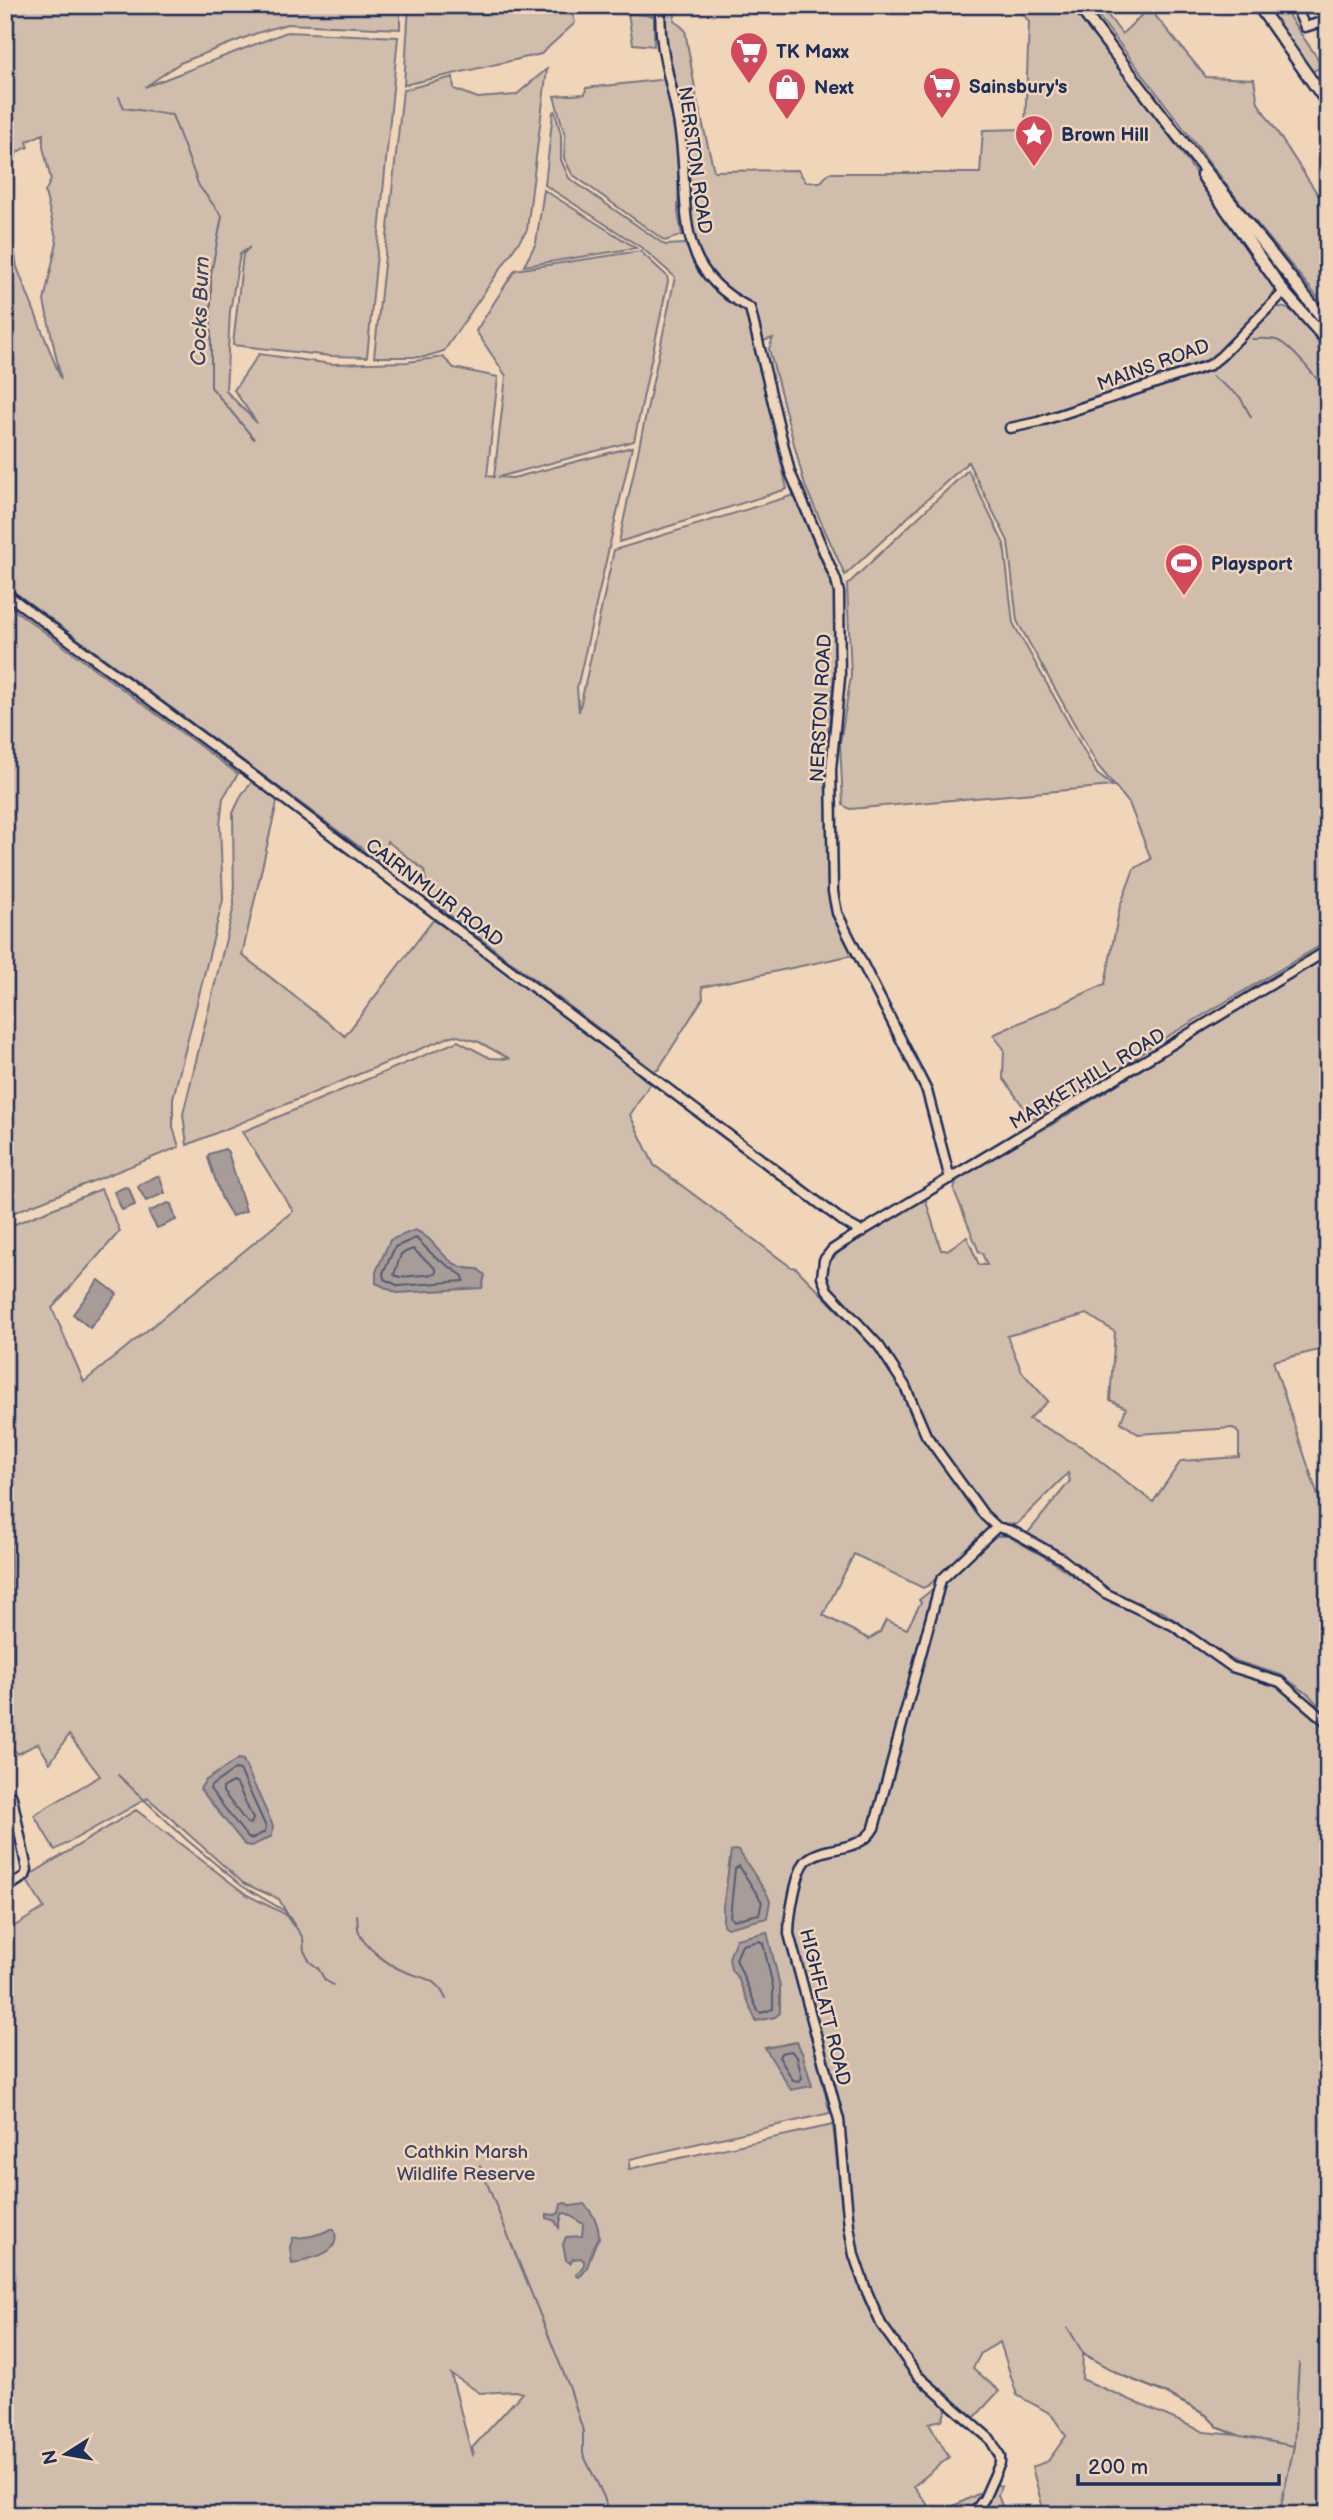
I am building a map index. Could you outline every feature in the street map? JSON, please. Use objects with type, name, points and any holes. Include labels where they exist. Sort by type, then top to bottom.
[{"type":"street","name":"NERSTON ROAD","points":[[661,5],[660,38],[680,127],[684,205],[693,249],[715,284],[729,297],[750,307],[790,472],[839,593],[840,678],[831,769],[833,892],[837,913],[927,1091],[950,1179]]},
{"type":"street","points":[[1078,5],[1328,325]]},
{"type":"street","points":[[1258,5],[1328,104]]},
{"type":"street","points":[[1295,5],[1296,13],[1305,26],[1328,20]]},
{"type":"street","points":[[1174,131],[1284,292],[1328,342]]},
{"type":"street","name":"MAINS ROAD","points":[[1010,428],[1038,422],[1210,365],[1284,292]]},
{"type":"street","name":"CAIRNMUIR ROAD","points":[[5,593],[262,782],[844,1222],[862,1232]]},
{"type":"street","name":"MARKETHILL ROAD","points":[[862,1232],[1159,1053],[1219,1013],[1328,950]]},
{"type":"street","points":[[844,1222],[844,1242]]},
{"type":"street","points":[[862,1232],[832,1250],[824,1260],[822,1277],[827,1290],[879,1346],[905,1386],[926,1435],[984,1516],[997,1527],[1012,1531],[1062,1559],[1105,1593],[1174,1626],[1232,1667],[1280,1682],[1328,1723]]},
{"type":"street","name":"HIGHFLATT ROAD","points":[[972,2515],[984,2499],[1000,2463],[1000,2456],[990,2439],[911,2368],[881,2324],[865,2287],[849,2226],[839,2120],[789,1934],[789,1919],[804,1862],[857,1843],[869,1837],[874,1828],[941,1580],[997,1527]]},
{"type":"street","points":[[5,1889],[26,1877],[27,1870],[12,1797]]},
{"type":"green space","points":[[5,5],[400,5],[400,29],[287,24],[180,63],[145,87],[287,32],[398,37],[367,357],[330,356],[233,345],[243,254],[250,247],[240,254],[230,311],[226,391],[257,423],[234,390],[259,354],[332,364],[407,362],[443,357],[454,368],[498,377],[487,476],[494,477],[506,376],[476,331],[515,270],[640,251],[667,276],[634,441],[498,477],[513,478],[632,447],[577,688],[579,712],[614,550],[794,495],[835,593],[836,655],[828,733],[830,894],[834,916],[853,955],[702,987],[703,998],[658,1070],[653,1070],[429,899],[424,870],[387,841],[383,864],[5,585],[5,196]],"holes":[[[43,134],[43,147],[51,180],[45,192],[57,242],[44,301],[61,379],[17,267],[5,196],[17,152],[28,147],[27,141]]]},
{"type":"green space","points":[[409,5],[571,5],[575,23],[541,54],[404,85]]},
{"type":"green space","name":"Playsport","points":[[666,5],[677,5],[674,20],[685,30],[697,100],[714,171],[798,170],[806,182],[821,182],[829,173],[980,173],[983,130],[1025,129],[1029,22],[1017,5],[1072,5],[1176,145],[1273,283],[1275,289],[1268,302],[1273,308],[1281,307],[1296,314],[1328,347],[1328,941],[1032,1119],[1003,1078],[1004,1049],[993,1035],[1105,984],[1120,906],[1134,869],[1151,859],[1129,803],[1098,766],[1017,621],[1008,541],[968,462],[845,575],[805,486],[769,349],[773,338],[763,341],[754,306],[721,287],[695,250],[688,212],[689,157],[682,106],[664,40]]},
{"type":"green space","points":[[1090,5],[1100,5],[1122,34],[1149,8],[1206,77],[1254,79],[1258,103],[1328,210],[1328,310],[1245,209]]},
{"type":"green space","points":[[1273,5],[1289,5],[1286,7],[1290,18],[1323,66],[1312,72],[1267,8]]},
{"type":"green space","points":[[628,13],[654,16],[654,46],[633,44]]},
{"type":"green space","points":[[547,69],[527,230],[444,351],[424,357],[374,357],[403,90],[453,77],[454,89],[478,98],[516,95]]},
{"type":"green space","points":[[667,79],[679,155],[678,212],[682,235],[665,241],[572,174],[564,158],[565,135],[554,96],[585,94],[586,88]]},
{"type":"green space","points":[[555,111],[561,135],[561,160],[569,178],[665,245],[685,244],[704,276],[725,300],[748,313],[787,489],[619,542],[675,277],[642,248],[545,185]]},
{"type":"green space","points":[[544,190],[636,248],[524,266],[536,243]]},
{"type":"green space","points":[[968,470],[1004,544],[1013,623],[1097,774],[1113,786],[850,809],[843,805],[840,743],[851,676],[847,585]]},
{"type":"green space","points":[[5,603],[238,774],[223,798],[220,825],[223,900],[173,1098],[173,1127],[179,1147],[5,1216]]},
{"type":"green space","name":"Cathkin Marsh Wildlife Reserve","points":[[253,781],[278,798],[242,955],[345,1036],[433,920],[490,957],[545,998],[650,1084],[630,1115],[654,1165],[791,1267],[796,1268],[879,1353],[896,1379],[915,1425],[975,1513],[991,1529],[923,1588],[854,1554],[823,1615],[869,1639],[880,1632],[886,1620],[907,1629],[921,1602],[919,1600],[933,1589],[873,1825],[860,1838],[800,1858],[783,1922],[830,2113],[630,2159],[629,2169],[833,2125],[844,2225],[856,2275],[874,2319],[904,2357],[879,2313],[859,2263],[851,2224],[841,2119],[791,1923],[807,1866],[814,1861],[869,1843],[877,1833],[944,1581],[995,1536],[1008,1536],[1050,1560],[1116,1605],[1152,1617],[1218,1661],[1280,1685],[1328,1728],[1328,2515],[977,2515],[996,2484],[1001,2486],[998,2495],[1005,2514],[1042,2505],[1032,2467],[1048,2461],[1066,2436],[1051,2414],[1017,2395],[1000,2342],[981,2353],[973,2368],[999,2391],[975,2417],[971,2418],[912,2368],[947,2408],[942,2420],[929,2423],[949,2457],[914,2486],[935,2515],[5,2515],[5,1932],[44,1908],[27,1881],[30,1875],[136,1810],[247,1895],[285,1914],[294,1927],[279,1899],[243,1883],[148,1798],[55,1850],[34,1815],[100,1776],[69,1735],[50,1763],[38,1743],[18,1754],[5,1741],[5,1701],[12,1682],[12,1621],[5,1228],[101,1189],[120,1231],[52,1308],[84,1382],[293,1211],[242,1132],[458,1041],[490,1058],[510,1059],[479,1042],[454,1035],[187,1145],[183,1114],[234,906],[233,813],[242,794]],"holes":[[[1083,2354],[1121,2375],[1165,2393],[1206,2415],[1219,2428],[1237,2435],[1204,2432],[1082,2379]],[[451,2374],[480,2393],[522,2393],[472,2448],[472,2455]]]},
{"type":"green space","points":[[1328,954],[1328,1348],[1273,1361],[1328,1526],[1328,1716],[1309,1695],[1281,1675],[1227,1658],[1163,1612],[1125,1600],[1106,1590],[1081,1566],[1027,1534],[1070,1481],[1068,1473],[1017,1524],[1004,1525],[990,1518],[932,1441],[895,1364],[830,1288],[826,1271],[828,1264],[839,1252],[925,1198],[941,1250],[947,1250],[967,1237],[979,1265],[987,1265],[954,1190],[958,1175],[1050,1126]],"holes":[[[1087,1314],[1115,1332],[1110,1400],[1126,1408],[1121,1422],[1138,1434],[1234,1428],[1239,1434],[1239,1457],[1181,1461],[1153,1502],[1082,1447],[1029,1419],[1048,1401],[1022,1372],[1007,1336]]]},
{"type":"green space","points":[[984,2491],[967,2515],[935,2515]]},
{"type":"water","points":[[225,1149],[246,1211],[232,1216],[222,1199],[208,1158],[209,1154]]},
{"type":"water","points":[[157,1176],[160,1177],[165,1193],[146,1201],[138,1187]]},
{"type":"water","points":[[129,1188],[135,1205],[122,1210],[114,1192]]},
{"type":"water","points":[[171,1204],[176,1220],[157,1228],[150,1211]]},
{"type":"water","points":[[415,1230],[430,1240],[456,1265],[478,1269],[485,1275],[482,1288],[397,1293],[376,1283],[376,1272],[390,1240]]},
{"type":"water","points":[[99,1280],[117,1294],[90,1328],[73,1314]]},
{"type":"water","points":[[238,1759],[243,1760],[273,1826],[272,1836],[252,1846],[245,1845],[200,1789],[205,1781]]},
{"type":"water","points":[[731,1851],[739,1851],[770,1901],[767,1918],[727,1928],[723,1925],[723,1907]]},
{"type":"water","points":[[767,1932],[780,1986],[780,2013],[775,2017],[756,2021],[738,1978],[731,1970],[729,1958],[736,1939]]},
{"type":"water","points":[[797,2042],[812,2086],[791,2090],[765,2048]]},
{"type":"water","points":[[561,2204],[572,2206],[584,2204],[593,2215],[598,2228],[599,2238],[586,2269],[579,2277],[576,2275],[584,2261],[581,2258],[573,2259],[570,2263],[566,2260],[563,2244],[566,2237],[582,2236],[583,2224],[566,2213],[562,2214],[559,2228],[555,2221],[547,2218],[547,2214],[559,2213]]},
{"type":"water","points":[[334,2229],[336,2236],[330,2250],[292,2264],[290,2247],[293,2238],[312,2236]]},
{"type":"waterway","name":"Cocks Burn","points":[[119,97],[124,108],[172,115],[199,186],[222,216],[211,274],[211,387],[254,439]]},
{"type":"waterway","points":[[1252,339],[1270,339],[1282,343],[1304,363],[1328,393]]},
{"type":"waterway","points":[[1212,376],[1240,397],[1251,417]]},
{"type":"waterway","points":[[118,1775],[187,1840],[242,1886],[285,1911],[303,1938],[304,1951],[310,1962],[318,1968],[325,1980],[333,1985]]},
{"type":"waterway","points":[[357,1915],[359,1932],[371,1949],[396,1967],[433,1982],[446,1999]]},
{"type":"waterway","points":[[480,2166],[570,2389],[583,2431],[583,2454],[604,2497],[609,2515]]},
{"type":"waterway","points":[[1068,2328],[1083,2353],[1121,2375],[1166,2393],[1206,2415],[1219,2428],[1241,2436],[1294,2446],[1279,2515]]},
{"type":"waterway","points":[[1294,2445],[1299,2363]]},
{"type":"place","name":"TK Maxx","points":[[749,85]]},
{"type":"place","name":"Sainsbury's","points":[[942,120]]},
{"type":"place","name":"Next","points":[[787,121]]},
{"type":"place","name":"Brown Hill","points":[[1034,168]]},
{"type":"place","name":"Playsport","points":[[1184,597]]}]
